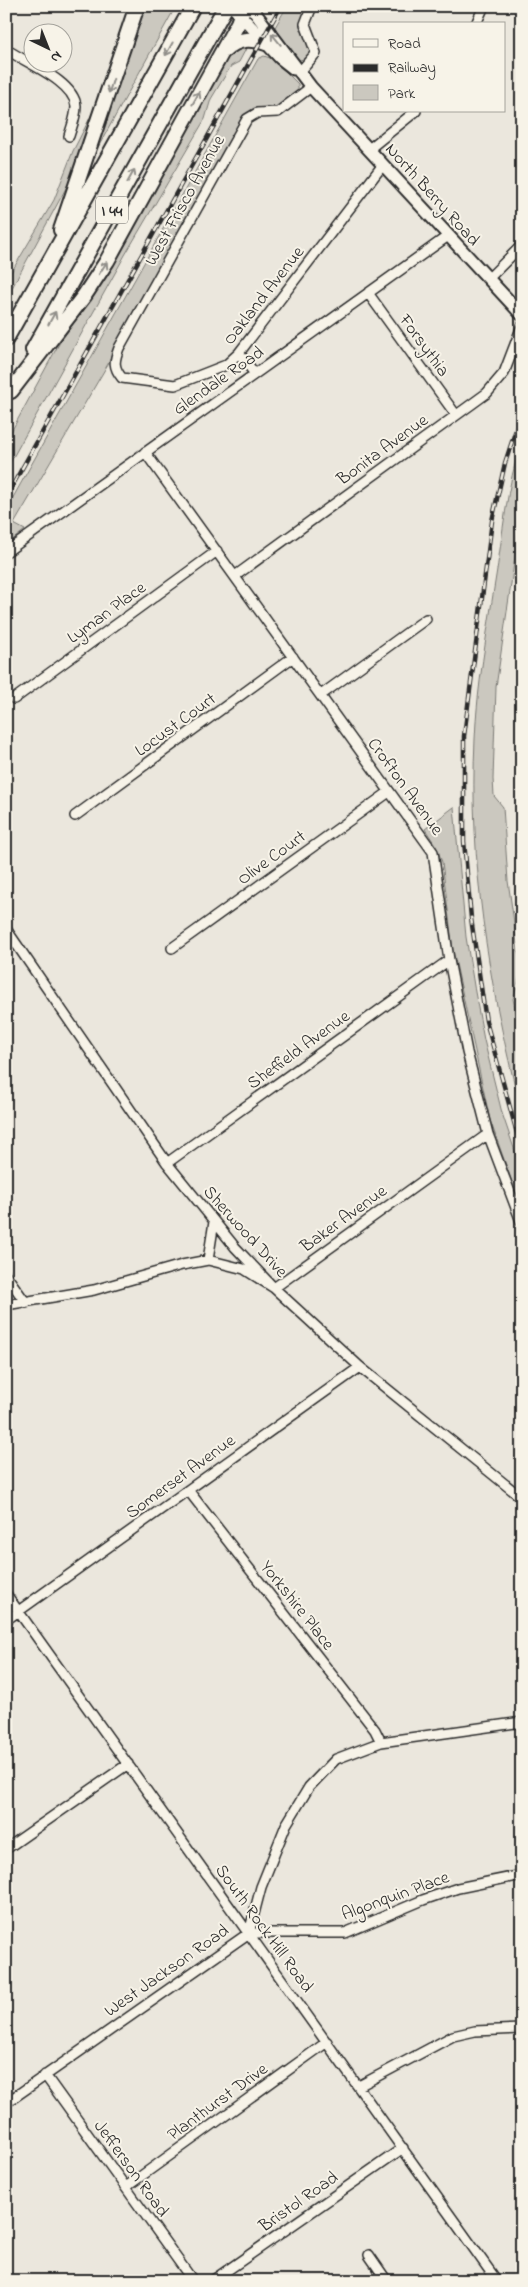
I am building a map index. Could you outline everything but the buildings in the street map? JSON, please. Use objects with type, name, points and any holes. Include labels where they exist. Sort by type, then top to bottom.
[{"type":"highway","points":[[52,258],[77,179],[137,6]]},
{"type":"highway","name":"I 44","points":[[6,339],[193,6]]},
{"type":"highway","name":"I 44","points":[[8,395],[226,6]]},
{"type":"highway","points":[[8,395],[84,296],[107,261],[221,54],[242,9]]},
{"type":"highway","points":[[221,54],[230,45],[240,40],[250,39],[266,43]]},
{"type":"main road","name":"North Berry Road","points":[[242,9],[266,43],[280,58],[300,73]]},
{"type":"main road","name":"North Berry Road","points":[[242,9],[287,52],[311,87],[369,149],[382,166],[522,315]]},
{"type":"street","points":[[300,73],[316,53],[305,24],[312,6]]},
{"type":"street","points":[[477,22],[484,6]]},
{"type":"street","points":[[6,49],[55,79],[73,96],[76,105],[69,136]]},
{"type":"street","name":"West Frisco Avenue","points":[[114,361],[119,348],[248,119],[257,113],[278,112],[311,87]]},
{"type":"street","points":[[369,149],[415,112]]},
{"type":"street","name":"Oakland Avenue","points":[[114,361],[115,370],[122,378],[175,384],[226,365],[239,353],[382,166]]},
{"type":"street","name":"Glendale Road","points":[[6,552],[448,236]]},
{"type":"street","points":[[488,279],[522,245]]},
{"type":"street","name":"Forsythia","points":[[368,293],[456,415]]},
{"type":"street","name":"Bonita Avenue","points":[[235,576],[487,393],[500,380],[522,326]]},
{"type":"street","points":[[239,353],[255,374]]},
{"type":"street","name":"Crofton Avenue","points":[[145,452],[434,852],[449,960],[467,1052],[488,1134],[522,1224]]},
{"type":"street","name":"Lyman Place","points":[[14,698],[217,551]]},
{"type":"street","points":[[321,695],[426,619]]},
{"type":"street","name":"Locust Court","points":[[75,816],[293,657]]},
{"type":"street","name":"Olive Court","points":[[172,948],[389,792]]},
{"type":"street","name":"Sherwood Drive","points":[[6,930],[167,1163],[214,1222],[274,1288],[360,1368],[522,1498]]},
{"type":"street","name":"Sheffield Avenue","points":[[167,1163],[449,960]]},
{"type":"street","name":"Baker Avenue","points":[[274,1288],[488,1134]]},
{"type":"street","points":[[208,1260],[214,1222]]},
{"type":"street","points":[[6,1305],[94,1290],[182,1265],[208,1260],[244,1268],[274,1288]]},
{"type":"street","points":[[6,1275],[26,1303]]},
{"type":"street","name":"Somerset Avenue","points":[[6,1620],[360,1368]]},
{"type":"street","name":"Yorkshire Place","points":[[188,1490],[375,1730],[381,1742]]},
{"type":"street","name":"South Rock Hill Road","points":[[6,1594],[497,2281]]},
{"type":"street","name":"West Jackson Road","points":[[6,2103],[249,1933],[261,1887],[286,1825],[309,1787],[336,1759],[381,1742],[522,1722]]},
{"type":"street","points":[[6,1849],[128,1764]]},
{"type":"street","name":"Algonquin Place","points":[[249,1933],[345,1933],[458,1888],[522,1875]]},
{"type":"street","points":[[359,2086],[453,2036],[475,2031],[522,2029]]},
{"type":"street","name":"Planthurst Drive","points":[[126,2188],[327,2042]]},
{"type":"street","name":"Jefferson Road","points":[[45,2075],[193,2281]]},
{"type":"street","name":"Bristol Road","points":[[212,2281],[403,2148]]},
{"type":"street","points":[[369,2255],[387,2281]]},
{"type":"green space","points":[[141,6],[176,6],[96,151],[93,149]]},
{"type":"green space","points":[[287,6],[307,6],[302,25],[311,53],[306,58],[300,60],[274,29]]},
{"type":"green space","points":[[248,45],[239,62],[231,66],[211,99],[205,119],[125,255],[6,470],[6,441],[60,342],[95,294],[226,59],[236,48]]},
{"type":"green space","points":[[264,56],[273,59],[298,84],[298,90],[280,107],[256,108],[243,118],[114,348],[108,364],[14,524],[25,530],[6,545],[6,510],[258,59]]},
{"type":"green space","points":[[99,100],[72,177],[6,299],[6,281],[54,200],[73,151]]},
{"type":"green space","points":[[522,441],[522,508],[496,687],[493,779],[494,796],[503,807],[508,881],[521,971],[513,999],[522,1038],[522,1097],[518,1098],[498,1010],[483,920],[475,830],[474,785],[476,719],[483,660],[512,476]]},
{"type":"green space","points":[[454,807],[466,937],[475,992],[484,1040],[502,1113],[522,1172],[522,1210],[490,1120],[453,950],[442,862],[436,846],[425,829]]},
{"type":"railway","points":[[6,497],[281,6]]},
{"type":"railway","points":[[522,411],[505,463],[492,521],[464,736],[464,841],[471,918],[486,1021],[522,1151]]}]
